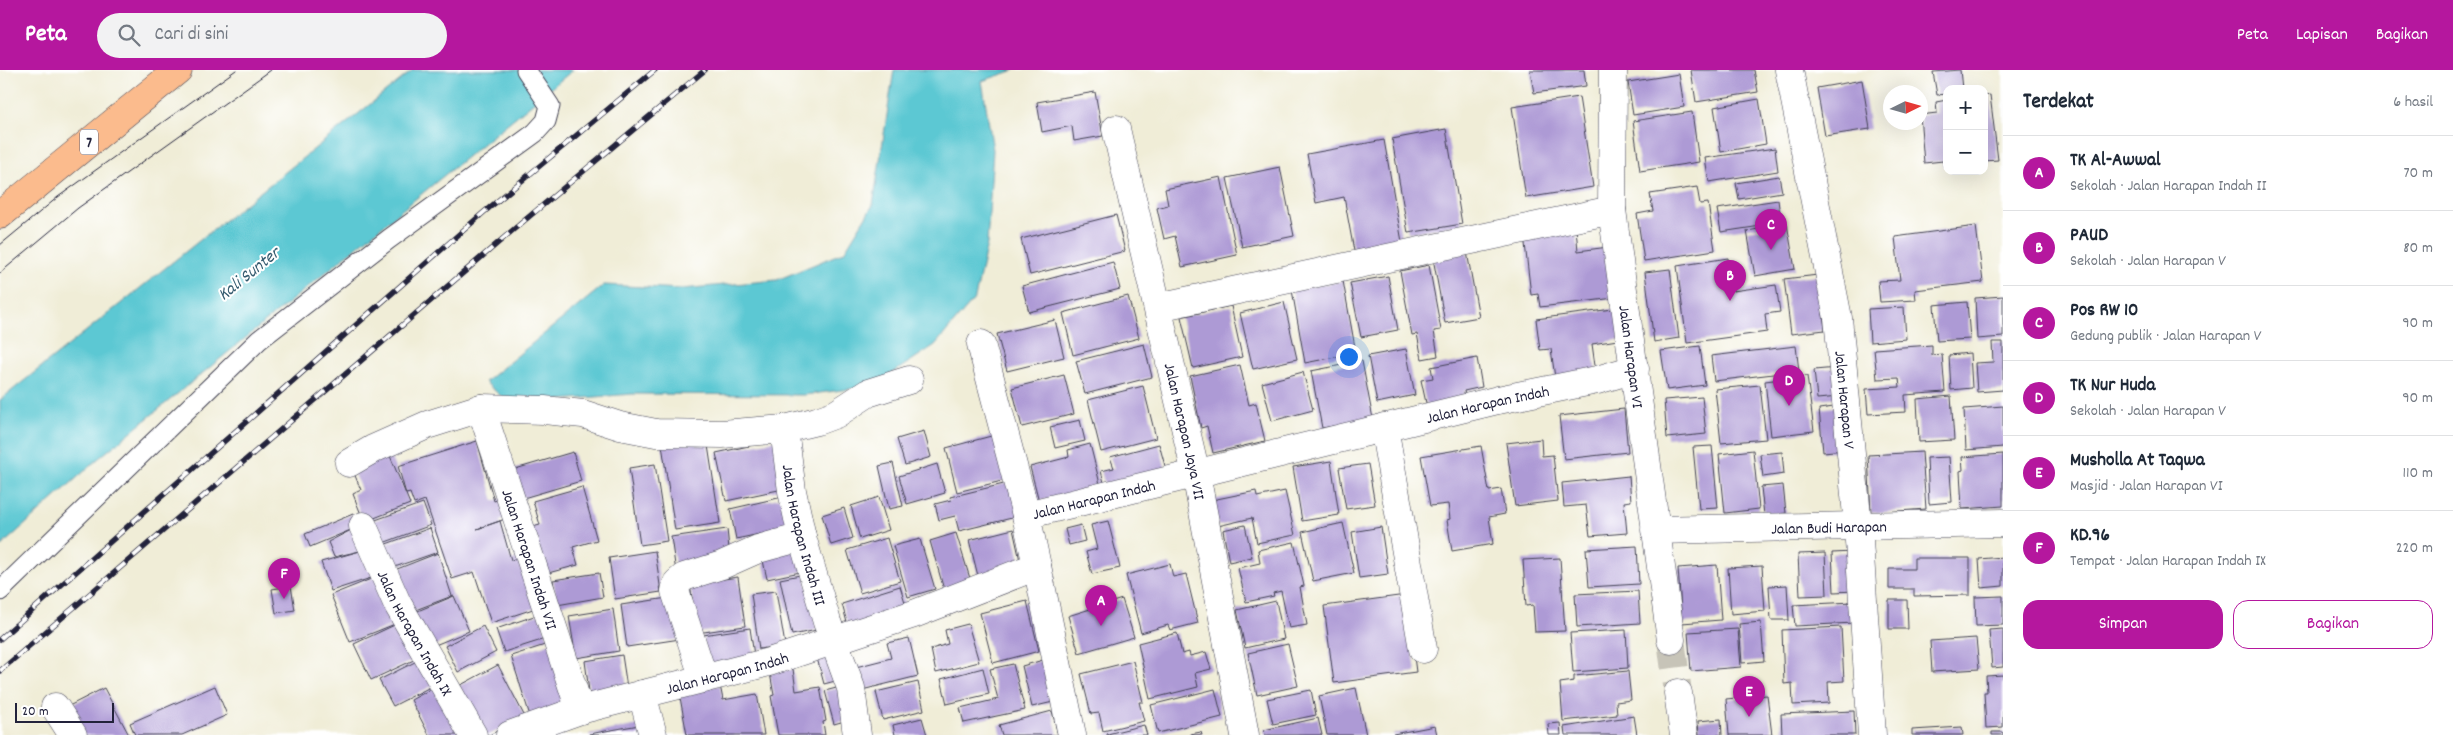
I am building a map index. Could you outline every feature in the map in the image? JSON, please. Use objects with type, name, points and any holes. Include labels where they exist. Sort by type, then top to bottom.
[{"type":"highway","name":"7","points":[[0,215],[178,70]]},
{"type":"street","name":"Jalan Harapan VI","points":[[1613,70],[1612,210],[1671,640]]},
{"type":"street","name":"Jalan Harapan V","points":[[1789,70],[1838,318],[1858,526],[1872,735]]},
{"type":"street","name":"Jalan Harapan Jaya VII","points":[[1116,129],[1196,474],[1245,735]]},
{"type":"street","points":[[1158,307],[1612,210]]},
{"type":"street","points":[[981,344],[1026,515]]},
{"type":"street","name":"Jalan Harapan Indah","points":[[510,735],[580,710],[769,662],[914,614],[1037,566],[1026,515],[1498,400],[1597,380],[1634,368]]},
{"type":"street","points":[[349,463],[374,449],[427,425],[481,408],[544,410],[583,414],[620,426],[656,433],[722,434],[784,429],[836,414],[868,393],[909,380]]},
{"type":"street","name":"Jalan Harapan Indah VII","points":[[481,408],[580,710]]},
{"type":"street","points":[[1384,427],[1423,649]]},
{"type":"street","name":"Jalan Harapan Indah III","points":[[784,429],[792,491],[802,537],[851,688],[857,735]]},
{"type":"street","name":"Jalan Budi Harapan","points":[[1655,530],[2003,523]]},
{"type":"street","name":"Jalan Harapan Indah IX","points":[[363,526],[397,603],[473,735]]},
{"type":"street","points":[[704,679],[675,591],[677,583],[684,577],[722,565],[758,549],[802,537]]},
{"type":"street","points":[[1037,566],[1072,735]]},
{"type":"street","points":[[1678,693],[1684,735]]},
{"type":"street","points":[[642,694],[653,735]]},
{"type":"street","points":[[55,707],[73,735]]},
{"type":"lane","points":[[0,592],[259,340],[388,239],[535,133],[546,121],[550,106],[526,70]]},
{"type":"water","name":"Kali Sunter","points":[[413,70],[573,70],[99,458],[0,547],[0,400]]},
{"type":"water","points":[[894,70],[1015,70],[982,81],[993,150],[987,244],[975,298],[935,345],[873,386],[804,395],[632,394],[510,404],[485,382],[604,285],[682,289],[777,280],[844,252],[873,205]]},
{"type":"building","points":[[1530,70],[1584,70],[1586,86],[1534,93]]},
{"type":"building","points":[[1691,70],[1754,70],[1758,92],[1696,102]]},
{"type":"building","points":[[1960,70],[1962,85],[1943,85],[1943,94],[1937,95],[1933,72]]},
{"type":"building","points":[[1679,74],[1684,107],[1633,115],[1628,82]]},
{"type":"building","points":[[1862,80],[1870,129],[1825,136],[1817,88]]},
{"type":"building","points":[[1095,92],[1103,136],[1074,141],[1072,126],[1042,132],[1037,102]]},
{"type":"building","points":[[1988,95],[1990,95],[1998,160],[1988,161]]},
{"type":"building","points":[[1579,97],[1593,187],[1526,198],[1512,107]]},
{"type":"building","points":[[1759,99],[1766,144],[1721,152],[1714,107]]},
{"type":"building","points":[[1943,101],[1943,161],[1924,163],[1921,130],[1928,130],[1928,114],[1937,113],[1936,102]]},
{"type":"building","points":[[1692,112],[1699,162],[1640,171],[1633,121]]},
{"type":"building","points":[[1446,129],[1462,224],[1408,233],[1392,139]]},
{"type":"building","points":[[1384,140],[1402,242],[1354,251],[1344,197],[1316,203],[1307,154]]},
{"type":"building","points":[[1775,148],[1778,171],[1709,182],[1705,158]]},
{"type":"building","points":[[1280,167],[1294,236],[1242,247],[1227,178]]},
{"type":"building","points":[[1779,176],[1782,192],[1739,199],[1736,183]]},
{"type":"building","points":[[1221,177],[1237,255],[1182,267],[1175,236],[1164,239],[1157,208],[1168,205],[1165,189]]},
{"type":"building","points":[[1697,187],[1700,204],[1708,203],[1715,250],[1644,261],[1637,214],[1653,211],[1650,194]]},
{"type":"building","points":[[1778,200],[1781,223],[1721,232],[1717,209]]},
{"type":"building","points":[[1116,215],[1125,251],[1030,275],[1021,239]]},
{"type":"building","points":[[1787,224],[1795,269],[1755,276],[1747,231]]},
{"type":"building","points":[[1976,226],[1983,282],[1915,290],[1916,300],[1880,302],[1878,281],[1900,280],[1895,237]]},
{"type":"building","points":[[1576,228],[1578,251],[1616,246],[1623,297],[1540,307],[1538,294],[1531,295],[1524,235]]},
{"type":"building","points":[[1467,252],[1479,317],[1445,323],[1433,258]]},
{"type":"building","points":[[1728,258],[1733,291],[1776,285],[1780,312],[1765,314],[1767,332],[1687,343],[1677,266]]},
{"type":"building","points":[[1113,262],[1120,289],[1029,312],[1022,286]]},
{"type":"building","points":[[1429,265],[1441,330],[1434,331],[1438,356],[1422,359],[1417,334],[1412,335],[1400,271]]},
{"type":"building","points":[[1670,269],[1679,338],[1654,342],[1645,272]]},
{"type":"building","points":[[1818,275],[1825,330],[1791,334],[1784,279]]},
{"type":"building","points":[[1388,276],[1398,330],[1361,337],[1350,283]]},
{"type":"building","points":[[1343,281],[1356,353],[1305,363],[1292,290]]},
{"type":"building","points":[[1128,296],[1139,338],[1073,355],[1063,313]]},
{"type":"building","points":[[2003,296],[2003,337],[1977,339],[1975,298]]},
{"type":"building","points":[[1284,302],[1297,359],[1253,369],[1240,313]]},
{"type":"building","points":[[1967,302],[1970,339],[1937,341],[1934,305]]},
{"type":"building","points":[[1231,306],[1242,357],[1193,368],[1181,317]]},
{"type":"building","points":[[1904,307],[1906,339],[1870,342],[1868,309]]},
{"type":"building","points":[[1620,308],[1624,339],[1592,344],[1596,373],[1555,378],[1551,349],[1540,350],[1536,319]]},
{"type":"building","points":[[1055,320],[1064,357],[1007,371],[997,334]]},
{"type":"building","points":[[1992,342],[2003,342],[2003,390],[1977,392],[1975,363],[1993,362]]},
{"type":"building","points":[[1144,344],[1152,377],[1085,394],[1076,361]]},
{"type":"building","points":[[1932,345],[1932,355],[1942,354],[1945,392],[1905,395],[1906,412],[1868,414],[1866,389],[1900,387],[1899,378],[1877,379],[1874,349]]},
{"type":"building","points":[[1700,346],[1705,385],[1667,390],[1661,351]]},
{"type":"building","points":[[1796,346],[1799,371],[1714,381],[1711,356]]},
{"type":"building","points":[[1406,349],[1415,395],[1377,403],[1368,356]]},
{"type":"building","points":[[1970,353],[1972,388],[1951,390],[1949,355]]},
{"type":"building","points":[[1477,358],[1482,387],[1464,391],[1467,405],[1428,412],[1421,380],[1433,378],[1431,367]]},
{"type":"building","points":[[1362,361],[1373,419],[1322,428],[1311,371]]},
{"type":"building","points":[[1240,365],[1249,405],[1256,403],[1265,441],[1213,453],[1207,426],[1201,428],[1190,376]]},
{"type":"building","points":[[1837,368],[1839,397],[1817,399],[1814,370]]},
{"type":"building","points":[[1303,372],[1313,410],[1272,421],[1262,383]]},
{"type":"building","points":[[1064,375],[1074,414],[1022,427],[1012,388]]},
{"type":"building","points":[[1807,376],[1814,431],[1771,436],[1765,381]]},
{"type":"building","points":[[1760,385],[1766,439],[1721,443],[1715,389]]},
{"type":"building","points":[[1143,386],[1156,438],[1101,452],[1088,400]]},
{"type":"building","points":[[1951,396],[1954,440],[1919,442],[1917,399]]},
{"type":"building","points":[[1702,397],[1706,434],[1667,438],[1664,400]]},
{"type":"building","points":[[1841,406],[1845,450],[1823,452],[1819,409]]},
{"type":"building","points":[[2003,406],[2003,447],[1966,450],[1964,409]]},
{"type":"building","points":[[1624,409],[1628,452],[1564,459],[1559,416]]},
{"type":"building","points":[[1080,420],[1085,441],[1055,448],[1050,427]]},
{"type":"building","points":[[924,431],[931,457],[905,465],[897,439]]},
{"type":"building","points":[[995,435],[1006,480],[957,492],[946,448]]},
{"type":"building","points":[[707,439],[720,523],[675,530],[662,445]]},
{"type":"building","points":[[1541,439],[1542,456],[1553,455],[1558,501],[1515,506],[1506,443]]},
{"type":"building","points":[[777,440],[788,488],[726,501],[716,453]]},
{"type":"building","points":[[477,441],[494,501],[502,498],[508,518],[477,529],[500,521],[511,560],[523,556],[539,607],[491,623],[474,572],[452,579],[425,500],[414,504],[410,493],[406,494],[398,466]]},
{"type":"building","points":[[1090,444],[1102,492],[1039,501],[1030,467],[1069,457],[1068,450]]},
{"type":"building","points":[[1159,444],[1168,477],[1106,490],[1101,471],[1114,468],[1110,457]]},
{"type":"building","points":[[1481,446],[1489,491],[1501,489],[1505,514],[1489,517],[1493,544],[1452,551],[1447,520],[1450,519],[1448,504],[1430,506],[1421,456]]},
{"type":"building","points":[[1712,446],[1718,508],[1699,509],[1693,447]]},
{"type":"building","points":[[1753,450],[1759,509],[1725,513],[1719,454]]},
{"type":"building","points":[[388,451],[410,504],[364,522],[353,494],[361,490],[351,466]]},
{"type":"building","points":[[573,452],[581,481],[520,499],[512,470]]},
{"type":"building","points":[[1782,452],[1784,474],[1763,477],[1760,454]]},
{"type":"building","points":[[1922,452],[1926,509],[1871,513],[1868,455]]},
{"type":"building","points":[[2003,454],[2003,506],[1962,509],[1960,471],[1963,470],[1962,457]]},
{"type":"building","points":[[1949,457],[1952,502],[1929,504],[1927,458]]},
{"type":"building","points":[[1331,461],[1339,515],[1302,521],[1293,467]]},
{"type":"building","points":[[893,463],[903,506],[889,509],[879,466]]},
{"type":"building","points":[[655,464],[667,541],[640,545],[629,468]]},
{"type":"building","points":[[937,464],[945,493],[907,504],[899,476]]},
{"type":"building","points":[[1368,464],[1375,505],[1346,509],[1339,468]]},
{"type":"building","points":[[1629,476],[1631,501],[1624,502],[1627,533],[1590,536],[1586,505],[1564,507],[1562,483]]},
{"type":"building","points":[[1016,481],[1024,515],[959,531],[955,516],[939,520],[935,504],[951,500],[950,497]]},
{"type":"building","points":[[1783,485],[1786,513],[1764,515],[1761,487]]},
{"type":"building","points":[[582,487],[597,540],[573,547],[578,565],[537,576],[525,529],[540,525],[533,501]]},
{"type":"building","points":[[1256,491],[1257,497],[1285,491],[1295,535],[1257,543],[1252,518],[1218,526],[1212,500]]},
{"type":"building","points":[[787,496],[793,527],[736,539],[730,509]]},
{"type":"building","points":[[879,497],[889,530],[860,539],[851,506]]},
{"type":"building","points":[[423,503],[431,525],[375,546],[367,523]]},
{"type":"building","points":[[844,508],[853,538],[831,545],[822,515]]},
{"type":"building","points":[[353,514],[380,575],[331,591],[321,562],[360,551],[334,557],[328,542],[353,529],[310,547],[305,534]]},
{"type":"building","points":[[1108,521],[1120,568],[1092,574],[1086,552],[1097,549],[1091,525]]},
{"type":"building","points":[[1343,523],[1354,573],[1313,581],[1302,532]]},
{"type":"building","points":[[1081,525],[1085,541],[1069,545],[1065,529]]},
{"type":"building","points":[[1245,525],[1252,557],[1229,562],[1223,530]]},
{"type":"building","points":[[1381,527],[1388,574],[1359,578],[1352,532]]},
{"type":"building","points":[[430,528],[438,552],[386,570],[378,547]]},
{"type":"building","points":[[727,529],[730,559],[676,572],[671,537]]},
{"type":"building","points":[[1013,529],[1021,565],[978,576],[969,540]]},
{"type":"building","points":[[956,533],[972,585],[945,593],[930,541]]},
{"type":"building","points":[[887,538],[900,581],[860,593],[847,550]]},
{"type":"building","points":[[920,539],[935,589],[908,597],[893,546]]},
{"type":"building","points":[[1294,542],[1304,586],[1300,587],[1307,625],[1289,628],[1281,591],[1273,593],[1274,596],[1246,602],[1238,568],[1260,563],[1258,550]]},
{"type":"building","points":[[1637,546],[1639,584],[1589,587],[1586,549]]},
{"type":"building","points":[[801,547],[805,571],[767,579],[762,556]]},
{"type":"building","points":[[655,551],[661,592],[615,599],[609,558]]},
{"type":"building","points":[[1853,552],[1855,591],[1834,592],[1832,553]]},
{"type":"building","points":[[438,553],[452,596],[405,614],[387,573]]},
{"type":"building","points":[[1825,553],[1827,595],[1800,596],[1798,554]]},
{"type":"building","points":[[2003,557],[2003,586],[1981,588],[1979,559]]},
{"type":"building","points":[[1560,558],[1565,631],[1535,632],[1533,605],[1526,606],[1523,560]]},
{"type":"building","points":[[1914,558],[1970,558],[1970,595],[1914,596],[1914,589],[1889,589],[1889,569],[1914,569]]},
{"type":"building","points":[[1170,564],[1173,577],[1186,574],[1198,623],[1170,630],[1168,625],[1141,633],[1126,575]]},
{"type":"building","points":[[1717,565],[1721,620],[1682,623],[1678,568]]},
{"type":"building","points":[[1762,566],[1765,611],[1731,614],[1728,568]]},
{"type":"building","points":[[599,573],[603,597],[557,605],[553,580]]},
{"type":"building","points":[[805,574],[817,630],[792,635],[780,579]]},
{"type":"building","points":[[381,575],[400,622],[350,642],[331,595]]},
{"type":"building","points":[[738,577],[745,626],[697,633],[690,584]]},
{"type":"building","points":[[1787,585],[1789,620],[1771,620],[1769,586]]},
{"type":"building","points":[[291,586],[295,610],[276,613],[272,589]]},
{"type":"building","points":[[900,586],[908,612],[849,630],[842,604]]},
{"type":"building","points":[[776,591],[785,645],[759,649],[751,594]]},
{"type":"building","points":[[1638,591],[1640,623],[1577,627],[1575,594]]},
{"type":"building","points":[[1406,595],[1416,672],[1334,683],[1324,606]]},
{"type":"building","points":[[454,596],[469,631],[423,650],[408,615]]},
{"type":"building","points":[[2003,596],[2003,625],[1976,626],[1975,597]]},
{"type":"building","points":[[674,597],[680,639],[627,647],[621,605]]},
{"type":"building","points":[[1122,599],[1134,637],[1079,653],[1068,616]]},
{"type":"building","points":[[1889,600],[1907,600],[1908,629],[1889,629]]},
{"type":"building","points":[[1027,601],[1039,651],[993,663],[980,613]]},
{"type":"building","points":[[1276,601],[1284,639],[1245,648],[1237,610]]},
{"type":"building","points":[[1853,602],[1854,623],[1795,626],[1793,605]]},
{"type":"building","points":[[613,609],[619,651],[576,658],[569,616]]},
{"type":"building","points":[[540,614],[548,638],[504,652],[496,629]]},
{"type":"building","points":[[401,622],[418,658],[371,680],[354,644]]},
{"type":"building","points":[[1761,622],[1764,661],[1742,663],[1739,624]]},
{"type":"building","points":[[968,624],[979,662],[936,673],[931,649],[948,644],[945,630]]},
{"type":"building","points":[[483,626],[496,652],[458,672],[445,646]]},
{"type":"building","points":[[1841,627],[1844,681],[1828,682],[1829,703],[1793,705],[1792,683],[1784,684],[1782,630]]},
{"type":"building","points":[[750,628],[755,662],[708,669],[703,635]]},
{"type":"building","points":[[1738,629],[1741,667],[1691,671],[1688,632]]},
{"type":"building","points":[[2003,629],[2003,667],[1992,668],[1989,630]]},
{"type":"building","points":[[1626,630],[1628,668],[1573,672],[1570,633]]},
{"type":"building","points":[[1177,633],[1182,654],[1189,652],[1190,656],[1206,652],[1211,669],[1195,673],[1198,687],[1150,699],[1138,643]]},
{"type":"building","points":[[909,638],[918,676],[858,691],[852,668],[891,658],[887,643]]},
{"type":"building","points":[[1976,638],[1979,669],[1932,672],[1930,641]]},
{"type":"building","points":[[551,643],[571,707],[531,719],[511,656]]},
{"type":"building","points":[[1288,644],[1298,686],[1257,695],[1248,653]]},
{"type":"building","points":[[622,655],[628,694],[590,699],[585,661]]},
{"type":"building","points":[[832,655],[839,680],[824,684],[817,658]]},
{"type":"building","points":[[425,657],[438,683],[393,706],[379,680]]},
{"type":"building","points":[[1043,660],[1053,702],[1032,707],[1022,666]]},
{"type":"building","points":[[1133,661],[1143,702],[1139,702],[1144,721],[1103,731],[1099,713],[1091,714],[1081,674]]},
{"type":"building","points":[[1013,664],[1025,710],[964,723],[960,708],[998,699],[990,669]]},
{"type":"building","points":[[498,665],[525,717],[489,735],[484,735],[459,686]]},
{"type":"building","points":[[983,668],[989,694],[947,704],[941,679]]},
{"type":"building","points":[[793,669],[796,691],[820,687],[826,721],[823,722],[825,735],[778,735],[771,696],[774,695],[770,673]]},
{"type":"building","points":[[1628,671],[1631,700],[1616,702],[1617,715],[1563,721],[1560,683],[1574,681],[1574,676]]},
{"type":"building","points":[[2003,675],[2003,727],[1986,728],[1984,692],[1987,692],[1986,676]]},
{"type":"building","points":[[918,682],[924,710],[883,720],[876,692]]},
{"type":"building","points":[[440,684],[468,735],[429,735],[411,700]]},
{"type":"building","points":[[720,685],[723,700],[757,694],[764,735],[687,735],[679,692]]},
{"type":"building","points":[[215,686],[227,715],[182,735],[135,735],[130,723]]},
{"type":"building","points":[[840,687],[848,720],[834,724],[825,691]]},
{"type":"building","points":[[104,688],[129,735],[82,735],[67,707]]},
{"type":"building","points":[[1356,688],[1366,735],[1327,735],[1319,696]]},
{"type":"building","points":[[1215,689],[1222,717],[1158,733],[1151,705]]},
{"type":"building","points":[[1311,690],[1316,715],[1273,724],[1267,699]]},
{"type":"building","points":[[1767,695],[1772,735],[1729,735],[1726,699]]},
{"type":"building","points":[[1052,711],[1058,735],[1002,735],[999,725]]},
{"type":"building","points":[[1854,711],[1855,735],[1782,735],[1781,714]]},
{"type":"building","points":[[1634,716],[1637,735],[1565,735],[1564,727]]},
{"type":"building","points":[[922,718],[927,735],[895,735],[893,725]]},
{"type":"building","points":[[1318,718],[1322,735],[1265,735],[1264,730]]},
{"type":"building","points":[[1721,719],[1722,735],[1699,735],[1698,721]]},
{"type":"building","points":[[1560,723],[1561,735],[1549,735],[1548,724]]},
{"type":"building","points":[[639,725],[640,735],[589,735],[589,734]]},
{"type":"building","points":[[1144,725],[1147,735],[1107,735],[1107,734]]},
{"type":"building","points":[[1435,726],[1437,735],[1393,735],[1393,734]]},
{"type":"building","points":[[1962,727],[1963,735],[1912,735],[1912,730]]},
{"type":"building","points":[[1201,732],[1202,735],[1190,735],[1190,734]]},
{"type":"building","points":[[1992,732],[2003,732],[2003,735],[1992,735]]},
{"type":"tunnel","points":[[1671,640],[1678,693]]},
{"type":"tram line","points":[[0,245],[58,197],[236,70]]},
{"type":"tram line","points":[[0,273],[78,208],[271,70]]},
{"type":"railway","points":[[0,639],[483,213],[655,70]]},
{"type":"railway","points":[[0,671],[513,230],[705,70]]},
{"type":"place","name":"Pos RW 10","points":[[1771,250]]},
{"type":"place","name":"PAUD","points":[[1730,301]]},
{"type":"place","name":"TK Nur Huda","points":[[1789,406]]},
{"type":"place","name":"KD.96","points":[[284,599]]},
{"type":"place","name":"TK Al-Awwal","points":[[1101,626]]},
{"type":"place","name":"Musholla At Taqwa","points":[[1749,717]]}]
